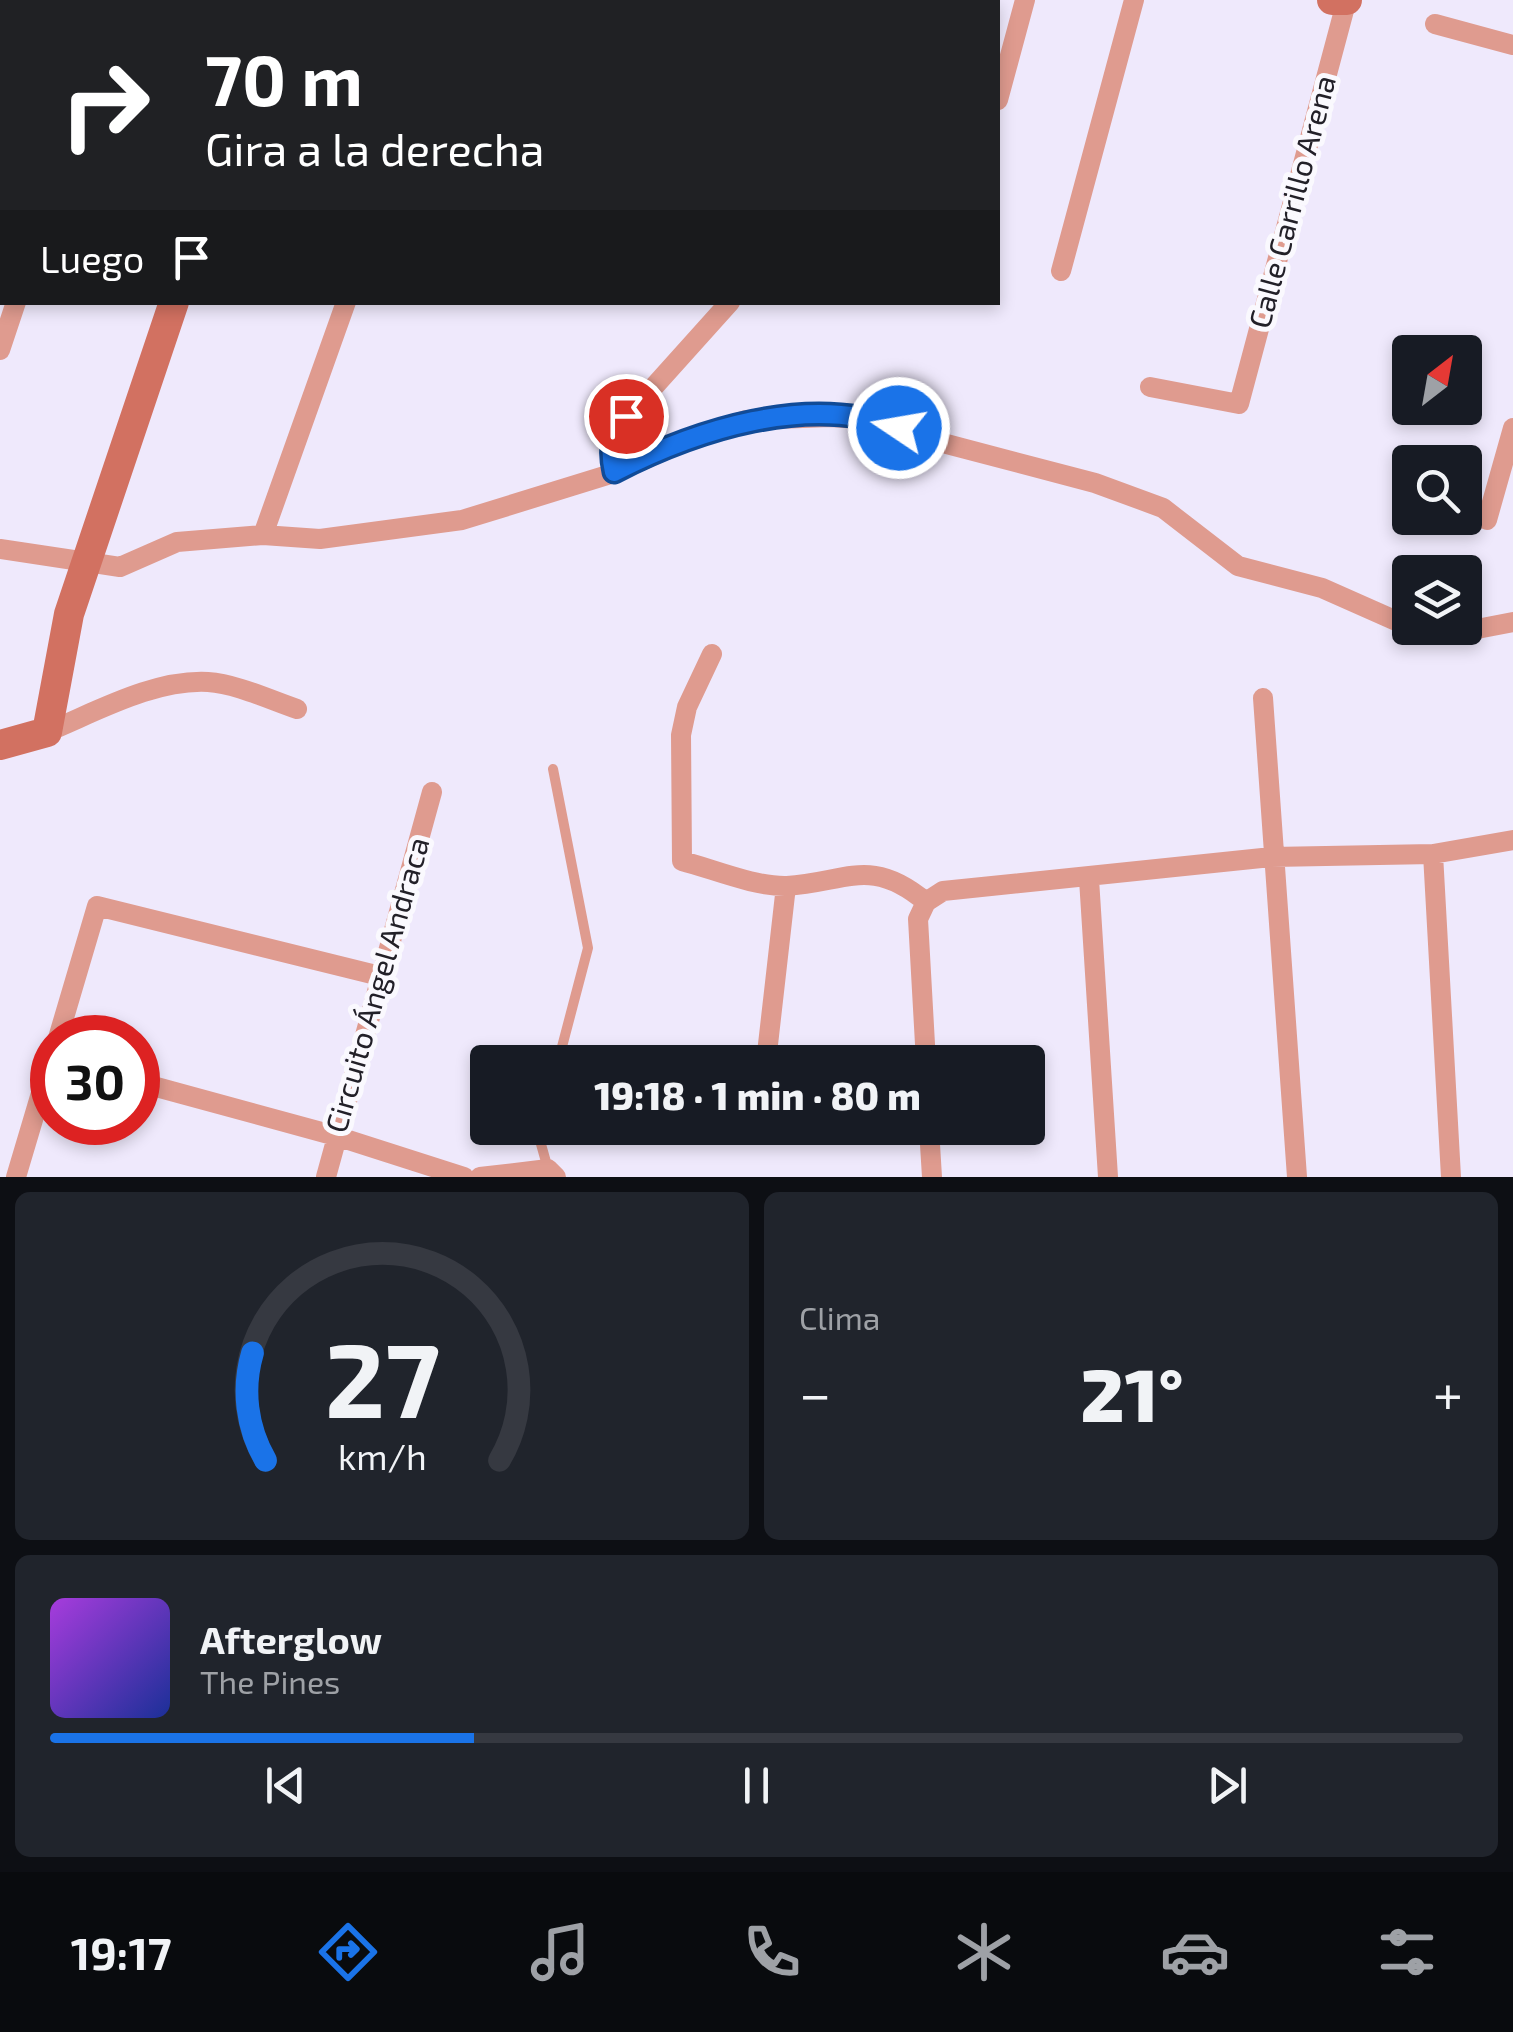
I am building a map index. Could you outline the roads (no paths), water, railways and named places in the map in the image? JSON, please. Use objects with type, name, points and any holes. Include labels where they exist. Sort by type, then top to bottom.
[{"type":"street","points":[[1000,93],[1025,0]]},
{"type":"street","points":[[1061,270],[1134,0]]},
{"type":"street","name":"Calle Carrillo Arena","points":[[1150,387],[1239,404],[1342,1]]},
{"type":"street","points":[[1435,24],[1513,45]]},
{"type":"street","points":[[0,350],[15,305]]},
{"type":"street","points":[[47,732],[69,614],[173,305]]},
{"type":"street","points":[[264,535],[345,305]]},
{"type":"street","points":[[614,472],[610,454],[615,430],[727,305]]},
{"type":"street","points":[[0,549],[120,567],[177,542],[264,535],[320,539],[462,520],[614,472],[698,435],[746,420],[830,416],[878,420],[920,437],[1096,483],[1162,508],[1238,566],[1322,588],[1392,619]]},
{"type":"street","points":[[1487,520],[1513,428]]},
{"type":"street","points":[[1482,628],[1513,622]]},
{"type":"street","points":[[712,654],[687,707],[681,734],[682,861],[786,886],[833,875],[884,876],[926,902]]},
{"type":"street","points":[[0,746],[47,732],[141,694],[180,684],[211,682],[297,709]]},
{"type":"street","points":[[1263,698],[1297,1177]]},
{"type":"street","name":"Circuito Ángel Andraca","points":[[326,1177],[432,792]]},
{"type":"street","points":[[925,1045],[918,918],[926,902],[943,891],[1089,879],[1272,857],[1432,854],[1513,840]]},
{"type":"street","points":[[1432,854],[1451,1177]]},
{"type":"street","points":[[1089,879],[1108,1177]]},
{"type":"street","points":[[768,1045],[786,886]]},
{"type":"street","points":[[65,1015],[97,906],[380,976]]},
{"type":"street","points":[[160,1088],[336,1136],[464,1177]]},
{"type":"street","points":[[16,1177],[30,1131]]},
{"type":"street","points":[[930,1145],[932,1177]]},
{"type":"street","points":[[480,1177],[552,1173]]},
{"type":"lane","points":[[552,769],[588,948],[562,1045]]},
{"type":"lane","points":[[542,1145],[552,1173]]}]
